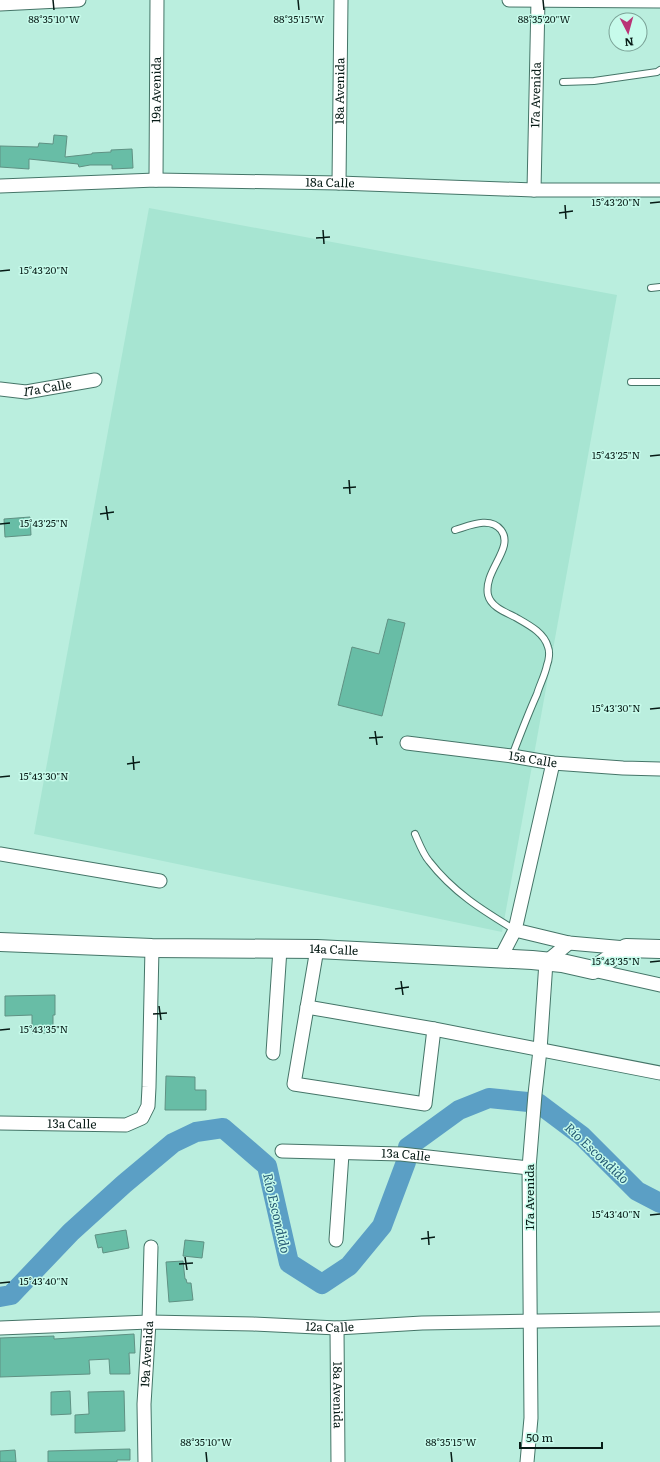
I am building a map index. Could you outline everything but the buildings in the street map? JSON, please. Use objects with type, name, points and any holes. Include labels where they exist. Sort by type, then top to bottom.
[{"type":"street","points":[[0,4],[79,0]]},
{"type":"street","name":"19a Avenida","points":[[156,180],[157,0]]},
{"type":"street","name":"18a Avenida","points":[[339,183],[341,0]]},
{"type":"street","points":[[509,0],[660,1]]},
{"type":"street","name":"17a Avenida","points":[[534,190],[538,0]]},
{"type":"street","name":"18a Calle","points":[[0,186],[156,180],[339,183],[534,190],[660,190]]},
{"type":"street","name":"17a Calle","points":[[0,389],[26,392],[95,380]]},
{"type":"street","name":"15a Calle","points":[[407,743],[512,756],[553,764],[660,769]]},
{"type":"street","points":[[500,959],[515,930],[553,764]]},
{"type":"street","points":[[0,854],[160,881]]},
{"type":"street","points":[[515,930],[569,943],[626,948],[660,948]]},
{"type":"street","name":"14a Calle","points":[[0,942],[152,948],[317,949],[562,963],[593,970]]},
{"type":"street","points":[[546,962],[569,943]]},
{"type":"street","name":"13a Calle","points":[[0,1123],[126,1125],[142,1118],[148,1106],[152,948]]},
{"type":"street","points":[[593,970],[626,948]]},
{"type":"street","points":[[273,1053],[280,949]]},
{"type":"street","points":[[317,949],[294,1084],[425,1104],[434,1029]]},
{"type":"street","name":"17a Avenida","points":[[527,1462],[531,1418],[529,1168],[540,1050],[546,962]]},
{"type":"street","points":[[593,970],[660,985]]},
{"type":"street","points":[[307,1008],[434,1029],[660,1073]]},
{"type":"street","name":"13a Calle","points":[[282,1151],[407,1155],[529,1168]]},
{"type":"street","points":[[336,1240],[342,1154]]},
{"type":"street","name":"19a Avenida","points":[[145,1462],[144,1404],[149,1322],[151,1247]]},
{"type":"street","name":"12a Calle","points":[[0,1328],[149,1322],[253,1324],[337,1328],[422,1323],[660,1319]]},
{"type":"street","name":"18a Avenida","points":[[337,1328],[338,1462]]},
{"type":"lane","points":[[563,82],[594,81],[656,72],[660,70]]},
{"type":"lane","points":[[651,288],[660,287]]},
{"type":"lane","points":[[631,382],[660,382]]},
{"type":"lane","points":[[455,530],[475,524],[488,523],[498,526],[503,533],[505,541],[503,551],[488,578],[488,596],[492,603],[499,608],[537,631],[545,639],[548,647],[548,665],[512,756]]},
{"type":"lane","points":[[415,834],[428,860],[458,892],[483,911],[515,930]]},
{"type":"shaded area","points":[[149,208],[617,295],[502,932],[34,834]]},
{"type":"waterway","name":"Río Escondido","points":[[0,1297],[11,1295],[71,1232],[124,1184],[173,1143],[196,1132],[223,1128],[267,1166],[289,1263],[322,1284],[349,1266],[382,1226],[406,1162],[408,1147],[459,1110],[489,1098],[538,1103],[582,1136],[637,1191],[660,1203]]}]
